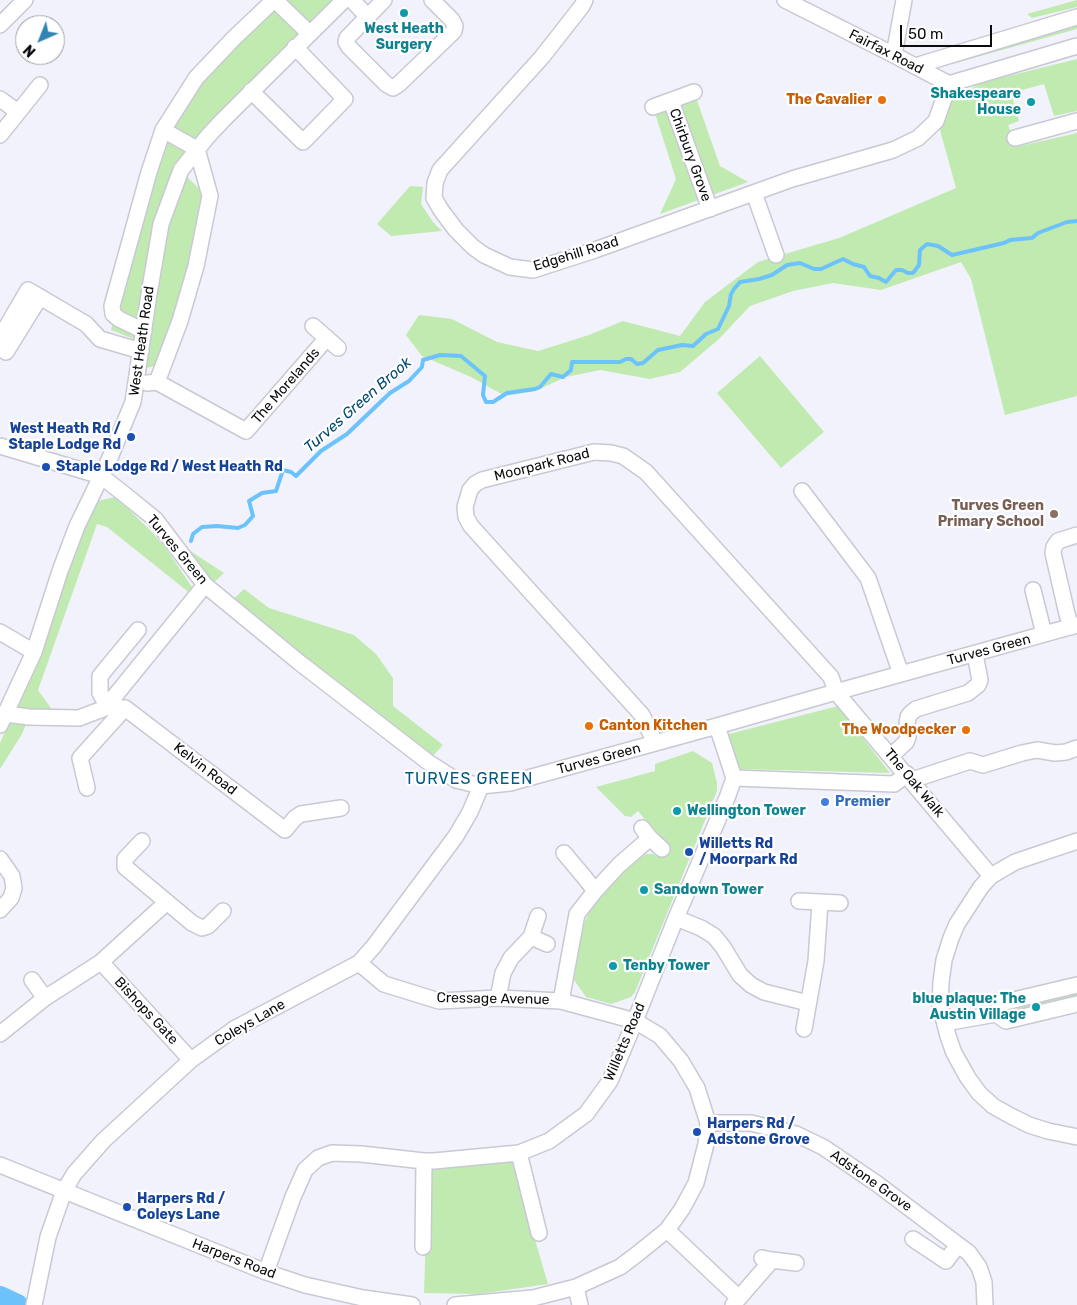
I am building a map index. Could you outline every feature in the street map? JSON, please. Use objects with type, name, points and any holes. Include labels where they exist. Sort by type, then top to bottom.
[{"type":"street","points":[[0,25],[25,0]]},
{"type":"street","points":[[144,331],[119,319],[113,314],[112,306],[148,172],[163,130],[196,78],[234,38],[275,0],[309,34]]},
{"type":"street","name":"West Heath Road","points":[[3,720],[34,652],[73,535],[133,402],[161,224],[180,170],[208,136],[251,91],[344,0]]},
{"type":"street","points":[[352,0],[367,16]]},
{"type":"street","points":[[384,0],[347,38],[346,44],[389,87],[396,87],[454,31],[455,26],[452,20],[432,0]]},
{"type":"street","name":"Edgehill Road","points":[[585,0],[542,57],[440,170],[434,183],[434,198],[456,230],[484,255],[510,267],[534,270],[792,179],[893,150],[918,138],[936,121],[949,84]]},
{"type":"street","name":"Fairfax Road","points":[[784,0],[949,84]]},
{"type":"street","points":[[894,55],[904,0]]},
{"type":"street","points":[[915,66],[1077,17]]},
{"type":"street","points":[[949,84],[1077,46]]},
{"type":"street","points":[[251,91],[303,142],[345,99],[295,47]]},
{"type":"street","points":[[0,135],[40,85]]},
{"type":"street","name":"Chirbury Grove","points":[[653,106],[694,92]]},
{"type":"street","points":[[0,100],[18,112]]},
{"type":"street","name":"Chirbury Grove","points":[[671,101],[710,209]]},
{"type":"street","points":[[1015,138],[1077,121]]},
{"type":"street","points":[[136,383],[157,382],[180,321],[194,275],[210,196],[197,150],[163,130]]},
{"type":"street","points":[[754,193],[776,255]]},
{"type":"street","points":[[0,338],[28,290],[86,324],[100,339],[141,350]]},
{"type":"street","points":[[0,348],[6,352],[40,297]]},
{"type":"street","name":"The Morelands","points":[[157,382],[246,431],[333,343],[313,326]]},
{"type":"street","points":[[0,446],[101,476]]},
{"type":"street","name":"Moorpark Road","points":[[655,743],[642,715],[471,526],[466,517],[465,507],[466,499],[475,484],[482,480],[594,452],[623,456],[646,472],[824,669],[831,677],[836,692]]},
{"type":"street","name":"Turves Green","points":[[101,476],[155,519],[206,585],[300,663],[418,754],[456,780],[481,786],[510,783],[1074,626]]},
{"type":"street","points":[[802,491],[868,578],[901,674]]},
{"type":"street","points":[[1074,626],[1067,614],[1053,553],[1058,541],[1077,534]]},
{"type":"street","points":[[108,708],[114,697],[206,585]]},
{"type":"street","points":[[1033,590],[1044,634]]},
{"type":"street","points":[[108,708],[100,693],[100,676],[138,630]]},
{"type":"street","points":[[0,632],[34,652]]},
{"type":"street","points":[[891,756],[906,742],[908,737],[908,718],[916,709],[968,693],[978,685],[980,680],[975,654]]},
{"type":"street","name":"The Oak Walk","points":[[836,692],[991,876]]},
{"type":"street","points":[[3,720],[29,717],[79,718],[108,708],[125,708]]},
{"type":"street","points":[[87,788],[80,758],[125,708]]},
{"type":"street","name":"Kelvin Road","points":[[125,708],[281,836],[295,818],[301,814],[341,808]]},
{"type":"street","points":[[717,726],[734,778],[894,784],[909,777],[970,761],[983,765],[1037,750],[1055,753],[1077,748]]},
{"type":"street","name":"Willetts Road","points":[[266,1272],[293,1196],[305,1170],[318,1158],[332,1153],[361,1154],[424,1161],[519,1153],[549,1141],[586,1114],[610,1081],[734,778]]},
{"type":"street","name":"Coleys Lane","points":[[35,1301],[48,1237],[64,1191],[74,1174],[103,1142],[190,1060],[234,1029],[359,963],[374,946],[456,836],[470,812],[481,786]]},
{"type":"street","points":[[561,1001],[577,914],[646,833],[662,849]]},
{"type":"street","points":[[1077,840],[1015,862],[991,876],[981,887],[962,916],[951,938],[944,960],[940,1005],[954,1053],[979,1093],[994,1106],[1029,1125],[1077,1137]]},
{"type":"street","points":[[142,841],[125,859],[124,867],[132,874],[192,923],[202,928],[208,926],[223,911]]},
{"type":"street","points":[[564,853],[595,891]]},
{"type":"street","points":[[0,859],[12,876],[14,888],[11,898],[0,910]]},
{"type":"street","points":[[799,901],[840,904]]},
{"type":"street","points":[[0,1034],[45,998],[101,962],[167,902]]},
{"type":"street","points":[[804,1029],[816,961],[820,903]]},
{"type":"street","points":[[498,998],[503,973],[511,958],[530,937],[538,916]]},
{"type":"street","points":[[676,918],[701,928],[714,936],[740,975],[750,986],[764,992],[808,1002]]},
{"type":"street","points":[[530,937],[547,944]]},
{"type":"street","name":"Bishops Gate","points":[[101,962],[190,1060]]},
{"type":"street","name":"Cressage Avenue","points":[[359,963],[384,984],[439,1001],[498,998],[561,1001],[635,1021]]},
{"type":"street","points":[[32,980],[45,998]]},
{"type":"street","points":[[996,1014],[1001,1003],[1077,985]]},
{"type":"street","points":[[945,1023],[996,1014],[1006,1021],[1077,1004]]},
{"type":"street","points":[[455,1305],[533,1298],[576,1287],[620,1267],[667,1230],[682,1209],[696,1183],[706,1144],[708,1123],[697,1088],[681,1061],[660,1036],[635,1021]]},
{"type":"street","name":"Adstone Grove","points":[[708,1123],[751,1123],[796,1134],[823,1147],[876,1183],[969,1253],[979,1267],[984,1282],[986,1305]]},
{"type":"street","points":[[519,1153],[539,1233]]},
{"type":"street","points":[[423,1247],[424,1161]]},
{"type":"street","name":"Harpers Road","points":[[0,1165],[266,1272],[305,1285],[338,1293],[412,1305]]},
{"type":"street","points":[[667,1230],[736,1302],[767,1259],[796,1263]]},
{"type":"street","points":[[913,1239],[946,1261],[958,1245]]},
{"type":"street","points":[[576,1287],[580,1305]]},
{"type":"green space","points":[[284,0],[336,0],[177,167],[155,215],[134,339],[111,330],[122,284],[167,131],[200,79]]},
{"type":"green space","points":[[1077,0],[1077,7],[1032,18],[1027,14]]},
{"type":"green space","points":[[1077,21],[1077,29],[952,64],[949,63]]},
{"type":"green space","points":[[1077,59],[1077,111],[1054,116],[1044,84],[1011,93],[1019,121],[1008,125],[1016,147],[1077,133],[1077,396],[1005,415],[971,279],[961,262],[881,290],[833,283],[793,291],[750,306],[719,339],[680,372],[650,379],[600,370],[566,377],[535,391],[505,396],[471,377],[422,356],[406,335],[419,315],[452,319],[497,342],[538,351],[589,335],[623,321],[680,336],[705,302],[758,262],[839,238],[956,188],[940,130],[951,98],[984,82]]},
{"type":"green space","points":[[694,92],[720,166],[748,182],[660,214],[676,179],[653,107]]},
{"type":"green space","points":[[187,177],[205,194],[192,263],[158,366],[145,368],[165,225]]},
{"type":"green space","points":[[410,186],[423,187],[421,204],[433,222],[442,231],[391,236],[377,224]]},
{"type":"green space","points":[[760,356],[824,432],[781,468],[717,393]]},
{"type":"green space","points":[[116,497],[165,547],[194,590],[191,594],[107,527],[97,524],[38,690],[53,711],[20,710],[18,703],[71,554],[95,504],[101,500]]},
{"type":"green space","points":[[172,539],[224,573],[210,586]]},
{"type":"green space","points":[[244,589],[269,608],[354,635],[376,654],[393,678],[393,706],[443,745],[430,759],[231,601]]},
{"type":"green space","points":[[838,706],[890,773],[737,769],[729,734]]},
{"type":"green space","points":[[12,722],[27,722],[22,734],[0,769],[0,743],[8,725]]},
{"type":"green space","points":[[693,751],[712,763],[717,791],[635,992],[631,997],[611,1004],[586,997],[574,980],[581,936],[590,911],[605,891],[640,858],[646,854],[653,854],[658,857],[669,848],[638,811],[631,817],[625,816],[596,787],[655,771],[655,764]]},
{"type":"green space","points":[[1077,989],[1077,1001],[1006,1015],[1004,1007]]},
{"type":"green space","points":[[512,1161],[548,1284],[479,1294],[424,1293],[428,1167]]},
{"type":"waterway","name":"Turves Green Brook","points":[[191,541],[193,534],[202,527],[238,528],[245,525],[253,516],[249,501],[262,493],[276,491],[283,470],[291,472],[296,476],[321,451],[347,434],[390,393],[409,381],[422,367],[423,360],[440,355],[461,356],[485,376],[483,395],[486,402],[493,402],[507,393],[540,387],[551,374],[563,377],[571,370],[572,362],[620,362],[631,359],[637,364],[643,363],[658,350],[682,345],[693,346],[706,334],[718,329],[729,306],[731,294],[740,282],[772,275],[787,265],[800,263],[814,269],[821,269],[843,259],[864,267],[870,276],[886,282],[896,270],[913,273],[919,265],[920,250],[927,244],[938,246],[952,255],[1010,240],[1032,238],[1038,233],[1067,222],[1077,221]]},
{"type":"waterway","points":[[0,1297],[17,1305]]},
{"type":"place","name":"West Heath Surgery","points":[[404,13]]},
{"type":"place","name":"The Cavalier","points":[[882,100]]},
{"type":"place","name":"Shakespeare House","points":[[1031,102]]},
{"type":"place","name":"West Heath Rd / Staple Lodge Rd","points":[[131,437]]},
{"type":"place","name":"Staple Lodge Rd / West Heath Rd","points":[[46,467]]},
{"type":"place","name":"Turves Green Primary School","points":[[1054,514]]},
{"type":"place","name":"Canton Kitchen","points":[[589,726]]},
{"type":"place","name":"The Woodpecker","points":[[966,730]]},
{"type":"place","name":"Premier","points":[[825,802]]},
{"type":"place","name":"Wellington Tower","points":[[677,811]]},
{"type":"place","name":"Willetts Rd / Moorpark Rd","points":[[689,852]]},
{"type":"place","name":"Sandown Tower","points":[[644,890]]},
{"type":"place","name":"Tenby Tower","points":[[613,966]]},
{"type":"place","name":"blue plaque: The Austin Village","points":[[1036,1007]]},
{"type":"place","name":"Harpers Rd / Adstone Grove","points":[[697,1132]]},
{"type":"place","name":"Harpers Rd / Coleys Lane","points":[[127,1207]]},
{"type":"district","name":"TURVES GREEN","points":[[469,779]]}]
